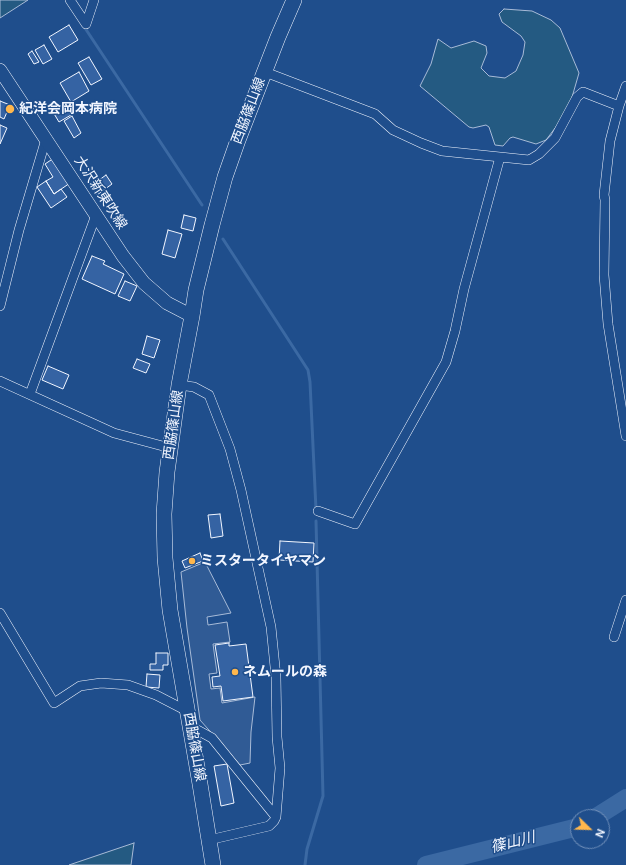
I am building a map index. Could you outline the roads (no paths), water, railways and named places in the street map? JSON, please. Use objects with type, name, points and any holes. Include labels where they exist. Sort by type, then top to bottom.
[{"type":"main road","name":"西脇篠山線","points":[[213,865],[170,610],[165,558],[164,514],[167,472],[179,385],[196,290],[212,225],[225,177],[238,140],[294,0]]},
{"type":"main road","name":"大沢新東吹線","points":[[0,70],[123,256],[144,283],[167,303],[192,316]]},
{"type":"street","points":[[70,0],[86,24],[94,0]]},
{"type":"street","points":[[265,72],[375,114],[393,130],[442,151],[529,160],[539,154],[555,138],[577,97],[584,92],[619,106]]},
{"type":"street","points":[[626,86],[610,141],[604,195],[604,275],[608,324],[626,436]]},
{"type":"street","points":[[0,306],[19,230],[46,139]]},
{"type":"street","points":[[318,511],[355,524],[446,362],[500,157]]},
{"type":"street","points":[[30,394],[96,215]]},
{"type":"street","points":[[0,380],[114,433],[170,448]]},
{"type":"street","points":[[179,385],[194,387],[209,395],[215,407],[230,449],[271,627],[276,677],[277,737],[280,768],[276,817],[274,822],[269,826],[209,842]]},
{"type":"street","points":[[614,637],[626,600]]},
{"type":"street","points":[[0,613],[54,703],[80,686],[101,683],[128,685],[156,695],[187,711]]},
{"type":"street","points":[[190,726],[212,738],[276,817]]},
{"type":"waterway","points":[[83,25],[202,205]]},
{"type":"waterway","points":[[223,239],[308,370],[310,382],[316,510]]},
{"type":"waterway","points":[[305,865],[307,849],[323,796],[316,521]]},
{"type":"waterway","name":"篠山川","points":[[609,809],[626,798]]},
{"type":"waterway","name":"篠山川","points":[[426,865],[570,829]]},
{"type":"place","name":"紀洋会岡本病院","points":[[10,109]]},
{"type":"place","name":"ミスタータイヤマン","points":[[192,561]]},
{"type":"place","name":"ネムールの森","points":[[235,672]]}]
